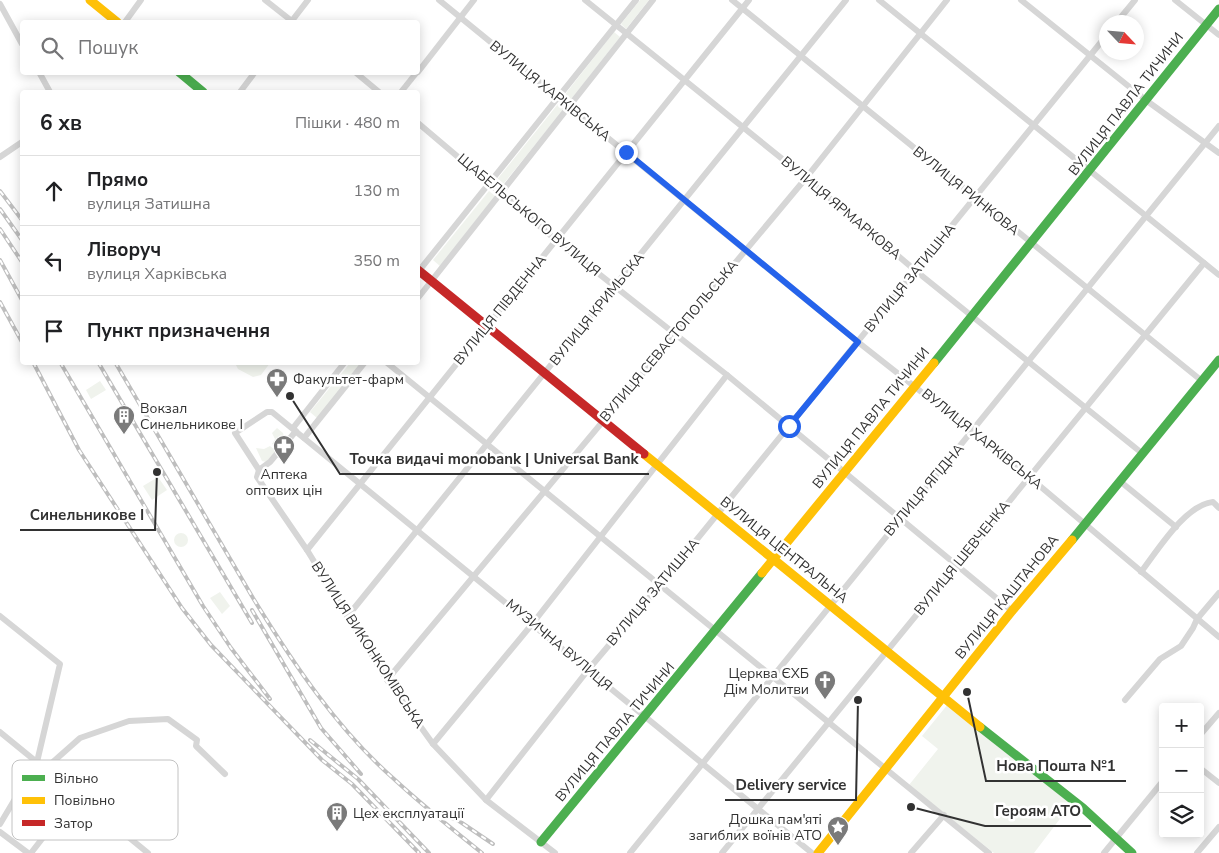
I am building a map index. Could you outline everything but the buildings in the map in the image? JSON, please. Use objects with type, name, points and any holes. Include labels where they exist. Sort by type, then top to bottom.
[{"type":"street","points":[[90,0],[115,20]]},
{"type":"street","points":[[127,20],[141,0]]},
{"type":"street","points":[[265,0],[290,20]]},
{"type":"street","points":[[293,20],[308,0]]},
{"type":"street","name":"ВУЛИЦЯ ХАРКІВСЬКА","points":[[439,0],[568,108],[685,199],[744,250],[858,342],[973,431],[1219,637]]},
{"type":"street","points":[[420,68],[474,0]]},
{"type":"street","name":"ВУЛИЦЯ ЯРМАРКОВА","points":[[585,0],[1143,454]]},
{"type":"street","points":[[420,269],[636,0]]},
{"type":"street","points":[[420,295],[653,0]]},
{"type":"street","name":"ВУЛИЦЯ РИНКОВА","points":[[732,0],[975,197],[1030,244],[1202,381]]},
{"type":"street","name":"ВУЛИЦЯ ПІВДЕННА","points":[[308,550],[430,399],[486,326],[750,0]]},
{"type":"street","name":"ВУЛИЦЯ КРИМЬСКА","points":[[347,617],[846,0]]},
{"type":"street","points":[[879,0],[1219,275]]},
{"type":"street","name":"ВУЛИЦЯ СЕВАСТОПОЛЬСЬКА","points":[[387,680],[806,178],[861,106],[947,0]]},
{"type":"street","points":[[1021,0],[1147,100],[1219,153]]},
{"type":"street","points":[[1123,15],[1135,0]]},
{"type":"street","points":[[1175,0],[1219,35]]},
{"type":"street","points":[[0,4],[20,40]]},
{"type":"street","name":"ВУЛИЦЯ ПАВЛА ТИЧИНИ","points":[[541,842],[1090,172],[1219,9]]},
{"type":"street","name":"ВУЛИЦЯ ЗАТИШНА","points":[[486,800],[588,670],[718,514],[1099,45]]},
{"type":"street","points":[[41,75],[49,90]]},
{"type":"street","points":[[183,75],[201,90]]},
{"type":"street","points":[[242,90],[253,75]]},
{"type":"street","points":[[359,75],[377,90]]},
{"type":"street","points":[[404,90],[415,75]]},
{"type":"street","name":"ЩАБЕЛЬСЬКОГО ВУЛИЦЯ","points":[[420,125],[490,182],[556,240],[727,375],[1012,611]]},
{"type":"street","name":"ВУЛИЦЯ ЯГІДНА","points":[[630,853],[1219,126]]},
{"type":"street","points":[[0,157],[20,143]]},
{"type":"street","name":"ВУЛИЦЯ ШЕВЧЕНКА","points":[[722,853],[760,809],[1028,476],[1204,263]]},
{"type":"street","name":"ВУЛИЦЯ ЦЕНТРАЛЬНА","points":[[420,273],[944,698],[1083,808],[1132,853]]},
{"type":"street","name":"ВУЛИЦЯ КАШТАНОВА","points":[[818,853],[1012,611],[1121,482],[1219,360]]},
{"type":"street","points":[[259,470],[270,462],[343,365]]},
{"type":"street","points":[[304,438],[363,365]]},
{"type":"street","points":[[390,365],[828,724],[944,815],[989,853]]},
{"type":"street","points":[[433,744],[533,623],[727,375]]},
{"type":"street","name":"МУЗИЧНА ВУЛИЦЯ","points":[[235,433],[267,412],[276,414],[360,485],[419,530],[812,853]]},
{"type":"street","name":"ВУЛИЦЯ ВИКОНКОМІВСЬКА","points":[[235,433],[259,470],[257,476],[308,550],[387,680],[433,744],[486,800],[555,853]]},
{"type":"street","points":[[1121,482],[1176,527]]},
{"type":"street","points":[[1141,572],[1176,527],[1202,503],[1213,502],[1219,508]]},
{"type":"street","points":[[1125,700],[1160,659],[1181,646],[1197,619],[1219,593]]},
{"type":"street","points":[[0,616],[60,664],[37,760]]},
{"type":"street","points":[[1204,730],[1219,713]]},
{"type":"street","points":[[55,760],[80,738],[129,721],[168,719],[197,740],[196,746],[225,774]]},
{"type":"street","points":[[0,732],[35,760]]},
{"type":"street","points":[[1204,771],[1219,783]]},
{"type":"street","points":[[1104,853],[1159,786]]},
{"type":"street","points":[[0,824],[12,804]]},
{"type":"street","points":[[911,853],[944,815]]},
{"type":"street","points":[[1197,853],[1219,827]]},
{"type":"street","points":[[0,832],[29,853],[40,840]]},
{"type":"street","points":[[132,840],[148,853]]},
{"type":"shaded area","points":[[640,0],[649,0],[626,29],[621,24]]},
{"type":"shaded area","points":[[614,32],[620,37],[569,102],[563,97]]},
{"type":"shaded area","points":[[558,104],[564,109],[501,187],[495,182]]},
{"type":"shaded area","points":[[489,191],[495,196],[440,266],[433,260]]},
{"type":"shaded area","points":[[236,365],[268,365],[261,375],[253,377],[238,369]]},
{"type":"shaded area","points":[[348,365],[360,365],[317,418],[310,412]]},
{"type":"shaded area","points":[[100,381],[106,390],[91,399],[86,390]]},
{"type":"shaded area","points":[[277,428],[283,433],[285,440],[278,448],[272,444],[275,439],[272,433]]},
{"type":"shaded area","points":[[270,446],[276,451],[266,462],[262,461],[256,448],[264,449]]},
{"type":"shaded area","points":[[158,477],[167,490],[152,500],[143,486]]},
{"type":"shaded area","points":[[181,533],[186,535],[188,540],[186,545],[181,547],[176,545],[174,540],[176,535]]},
{"type":"shaded area","points":[[220,592],[230,606],[222,614],[210,598]]},
{"type":"shaded area","points":[[948,704],[1072,803],[1034,853],[994,853],[909,785],[938,749],[922,736]]},
{"type":"railway","points":[[0,191],[20,217]]},
{"type":"railway","points":[[0,209],[20,237]]},
{"type":"railway","points":[[0,229],[20,259]]},
{"type":"railway","points":[[0,260],[20,296]]},
{"type":"railway","points":[[0,302],[20,338]]},
{"type":"railway","points":[[35,365],[79,450],[182,608],[211,645],[322,760],[352,784],[419,853]]},
{"type":"railway","points":[[62,365],[203,606],[231,648],[270,699]]},
{"type":"railway","points":[[100,365],[252,623]]},
{"type":"railway","points":[[117,365],[253,598],[317,694],[373,760],[415,798],[482,853]]},
{"type":"railway","points":[[252,610],[321,728],[361,774]]},
{"type":"railway","points":[[310,740],[358,779],[429,853]]},
{"type":"railway","points":[[443,815],[459,821],[493,844]]},
{"type":"traffic: fast","points":[[934,363],[1219,9]]},
{"type":"traffic: fast","points":[[183,75],[201,90]]},
{"type":"traffic: fast","points":[[1072,540],[1219,360]]},
{"type":"traffic: fast","points":[[541,842],[762,573]]},
{"type":"traffic: fast","points":[[980,727],[1083,808],[1132,853]]},
{"type":"traffic: slow","points":[[90,0],[115,20]]},
{"type":"traffic: slow","points":[[762,573],[934,363]]},
{"type":"traffic: slow","points":[[644,454],[980,727]]},
{"type":"traffic: slow","points":[[818,853],[1012,611],[1072,540]]},
{"type":"traffic: jam","points":[[420,272],[644,454]]},
{"type":"place","name":"Точка видачі monobank | Universal Bank","points":[[290,396]]},
{"type":"place","name":"Факультет-фарм","points":[[277,398]]},
{"type":"place","name":"Вокзал Синельникове І","points":[[124,435]]},
{"type":"place","name":"Аптека оптових цін","points":[[284,465]]},
{"type":"place","name":"Синельникове І","points":[[157,472]]},
{"type":"place","name":"Нова Пошта №1","points":[[967,692]]},
{"type":"place","name":"Церква ЄХБ Дім Молитви","points":[[825,700]]},
{"type":"place","name":"Delivery service","points":[[858,700]]},
{"type":"place","name":"Героям АТО","points":[[911,807]]},
{"type":"place","name":"Цех експлуатації","points":[[337,832]]},
{"type":"place","name":"Дошка пам'яті загиблих воїнів АТО","points":[[838,846]]},
{"type":"route","points":[[626,152],[858,342],[789,426]]}]
